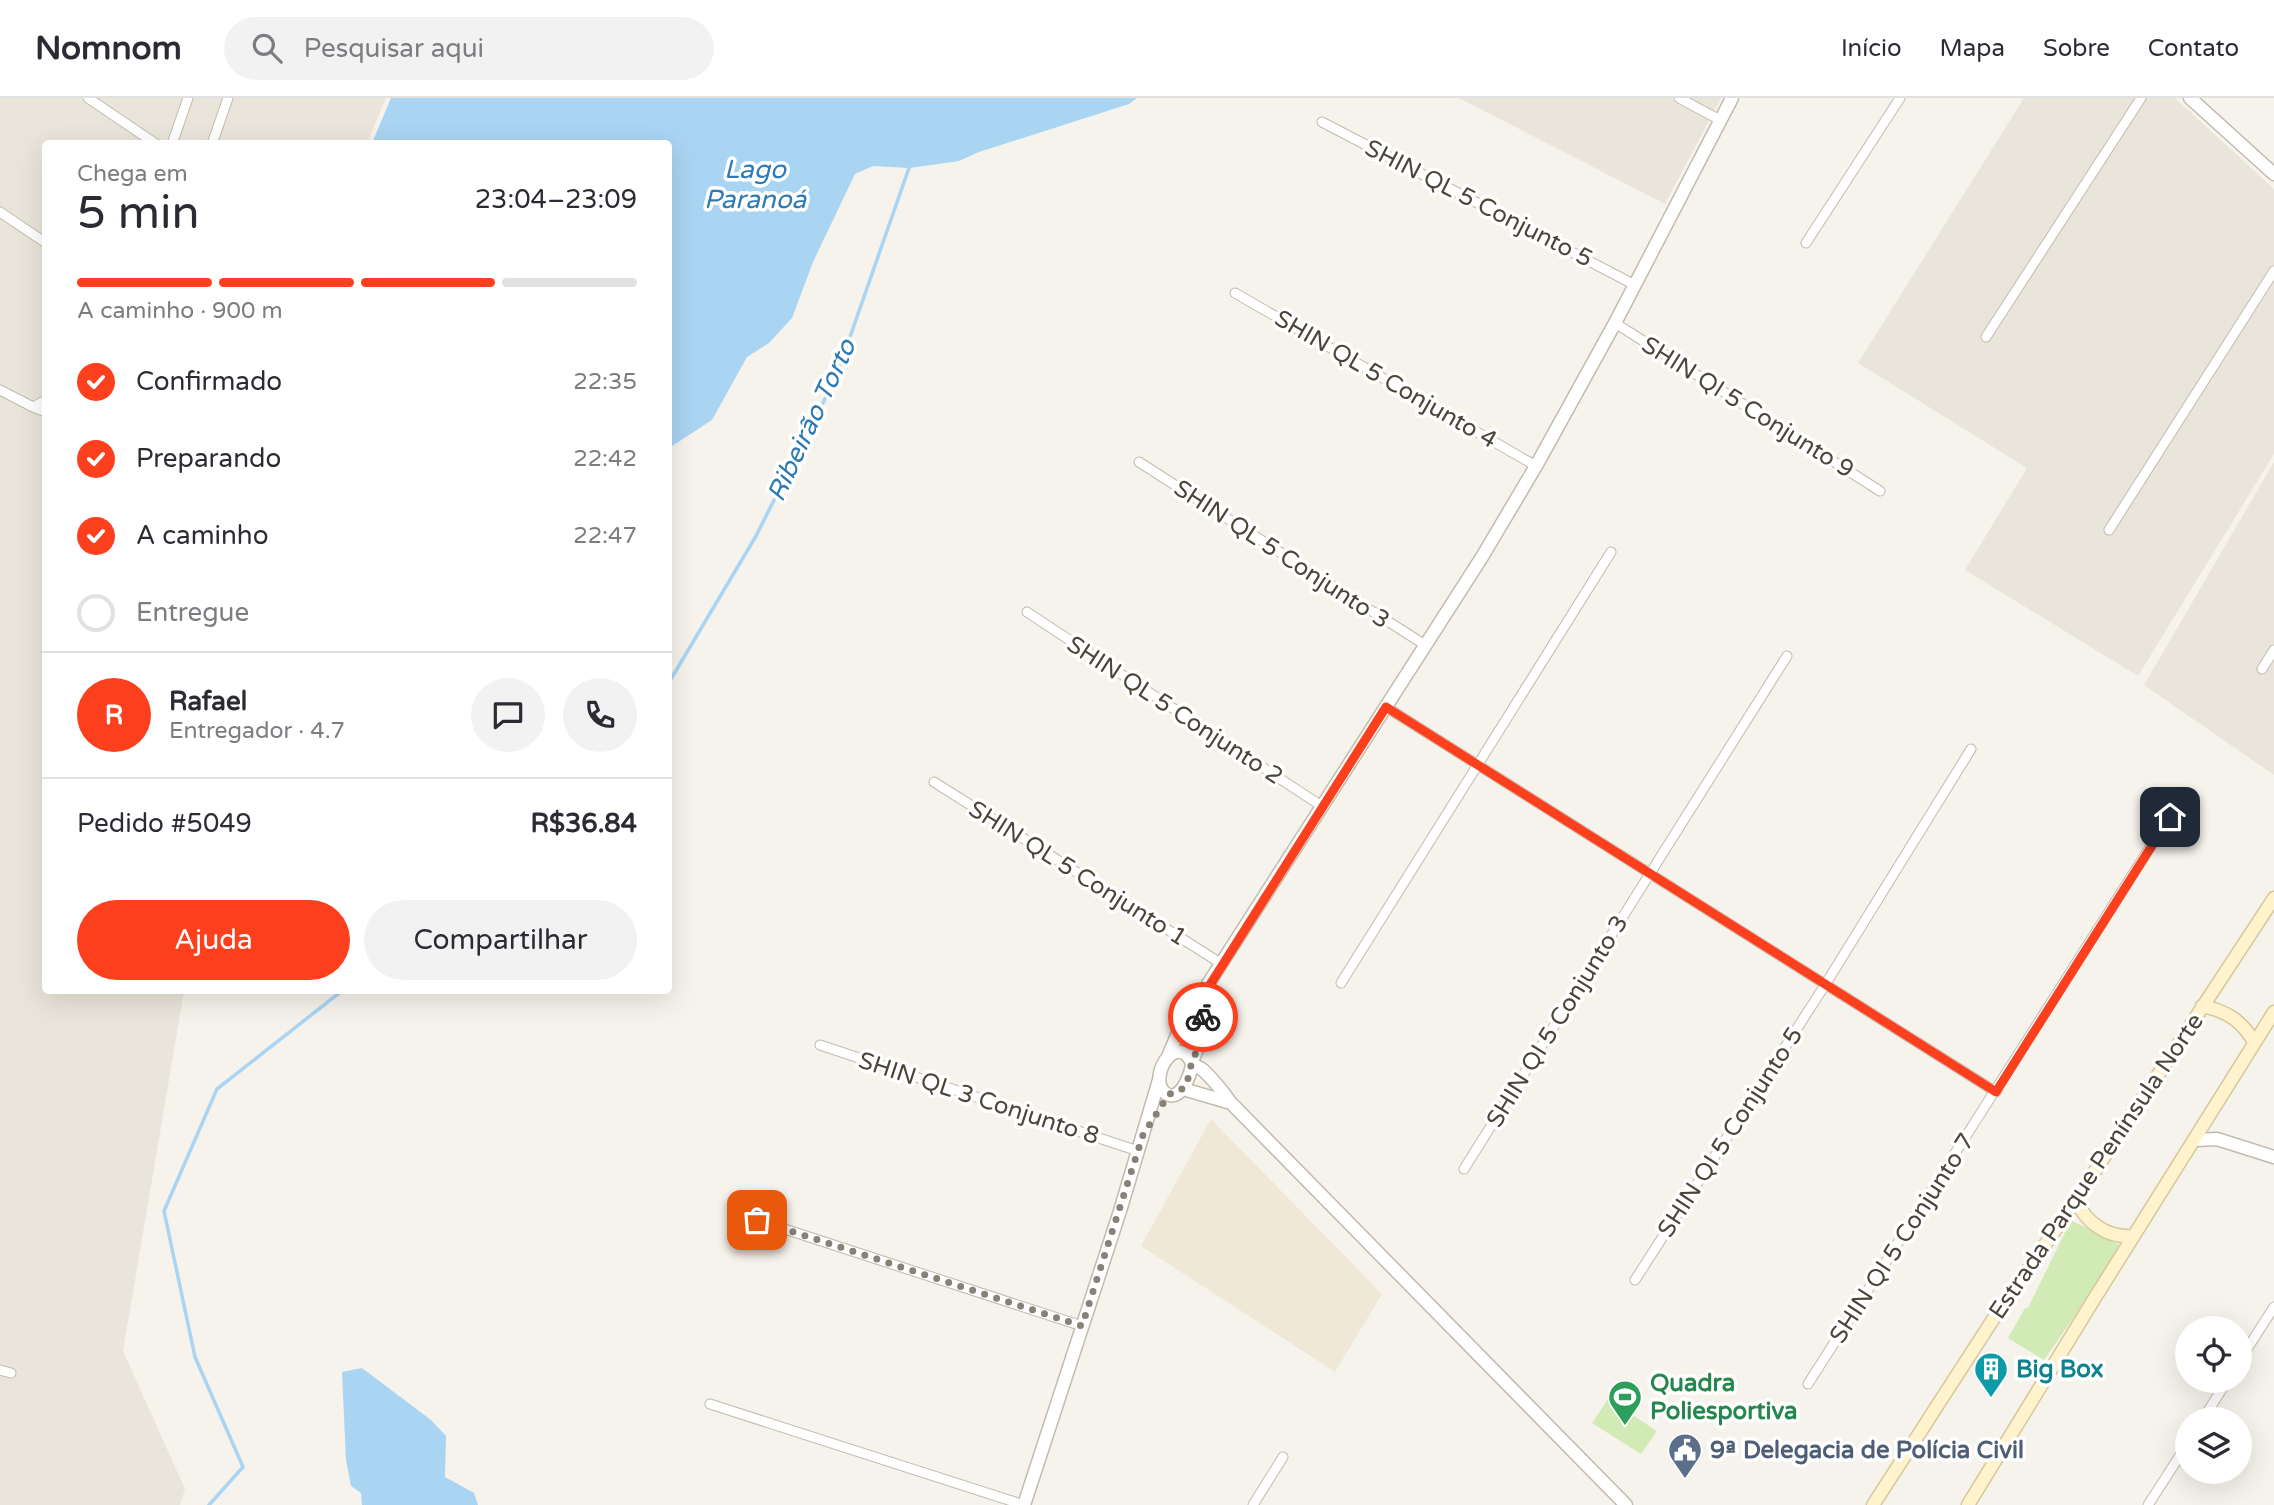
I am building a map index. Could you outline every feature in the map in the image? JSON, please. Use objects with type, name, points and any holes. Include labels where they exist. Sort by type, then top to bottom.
[{"type":"main road","name":"Estrada Parque Península Norte","points":[[1873,1505],[1992,1321],[2076,1200],[2274,898]]},
{"type":"main road","points":[[2203,1006],[2229,1014],[2240,1022],[2255,1042]]},
{"type":"main road","points":[[1968,1505],[2274,1012]]},
{"type":"main road","points":[[2076,1200],[2081,1212],[2095,1226],[2117,1236],[2133,1236]]},
{"type":"street","points":[[88,98],[150,140]]},
{"type":"street","points":[[173,140],[188,98]]},
{"type":"street","points":[[213,140],[228,98]]},
{"type":"street","points":[[1679,98],[1720,120]]},
{"type":"street","points":[[709,1404],[1024,1505],[1138,1151],[1160,1072],[1178,1033],[1482,557],[1536,466],[1615,323],[1732,98]]},
{"type":"street","points":[[1806,243],[1899,98]]},
{"type":"street","points":[[1986,337],[2141,98]]},
{"type":"street","points":[[2190,98],[2274,174]]},
{"type":"street","name":"SHIN QL 5 Conjunto 5","points":[[1322,122],[1635,285]]},
{"type":"street","points":[[0,212],[42,240]]},
{"type":"street","points":[[2109,530],[2274,271]]},
{"type":"street","name":"SHIN QL 5 Conjunto 4","points":[[1235,293],[1536,466]]},
{"type":"street","name":"SHIN QI 5 Conjunto 9","points":[[1615,323],[1880,491]]},
{"type":"street","points":[[0,390],[42,410]]},
{"type":"street","points":[[33,407],[42,402]]},
{"type":"street","name":"SHIN QL 5 Conjunto 3","points":[[1139,462],[1425,645]]},
{"type":"street","points":[[1341,983],[1611,552]]},
{"type":"street","name":"SHIN QL 5 Conjunto 2","points":[[1027,612],[1323,807]]},
{"type":"street","points":[[2262,669],[2274,650]]},
{"type":"street","name":"SHIN QI 5 Conjunto 3","points":[[1464,1169],[1787,656]]},
{"type":"street","points":[[1386,707],[1996,1092]]},
{"type":"street","name":"SHIN QI 5 Conjunto 5","points":[[1634,1280],[1825,985],[1971,749]]},
{"type":"street","name":"SHIN QL 5 Conjunto 1","points":[[934,782],[1222,964]]},
{"type":"street","name":"SHIN QI 5 Conjunto 7","points":[[1808,1384],[2184,794]]},
{"type":"street","points":[[1159,1080],[1163,1091],[1169,1094],[1183,1089],[1188,1082],[1208,988]]},
{"type":"street","name":"SHIN QL 3 Conjunto 8","points":[[820,1045],[1138,1151]]},
{"type":"street","points":[[1167,1059],[1178,1052],[1184,1053],[1192,1063],[1202,1069],[1231,1103],[1626,1505]]},
{"type":"street","points":[[1183,1089],[1231,1103]]},
{"type":"street","points":[[1143,1135],[1169,1094]]},
{"type":"street","points":[[2208,1118],[2217,1139]]},
{"type":"street","points":[[2195,1140],[2217,1139],[2274,1157]]},
{"type":"street","points":[[757,1220],[1082,1326]]},
{"type":"street","points":[[2252,1341],[2274,1307]]},
{"type":"street","points":[[0,1370],[12,1373]]},
{"type":"street","points":[[1253,1505],[1283,1457]]},
{"type":"street","points":[[2148,1505],[2175,1463]]},
{"type":"shaded area","points":[[0,98],[386,98],[368,140],[42,140],[42,994],[183,994],[123,1351],[185,1489],[180,1505],[0,1505]]},
{"type":"shaded area","points":[[1459,98],[1721,98],[1665,204]]},
{"type":"shaded area","points":[[2024,98],[2175,98],[2274,189],[2274,454],[2138,676],[1965,570],[2027,468],[1858,363]]},
{"type":"shaded area","points":[[2274,462],[2274,775],[2144,685]]},
{"type":"shaded area","points":[[1211,1119],[1382,1294],[1335,1372],[1141,1246]]},
{"type":"green space","points":[[2071,1220],[2123,1247],[2044,1360],[2008,1338],[2025,1308],[2028,1308]]},
{"type":"green space","name":"Quadra Poliesportiva","points":[[1608,1399],[1657,1431],[1641,1454],[1592,1423]]},
{"type":"water","name":"Lago Paranoá","points":[[391,98],[1137,98],[1129,104],[979,152],[959,161],[910,168],[873,166],[855,174],[813,262],[792,318],[769,343],[747,357],[712,420],[672,446],[672,140],[373,140]]},
{"type":"water","points":[[362,1368],[431,1420],[446,1436],[445,1477],[474,1493],[478,1505],[362,1505],[361,1493],[351,1486],[346,1460],[342,1372]]},
{"type":"waterway","name":"Ribeirão Torto","points":[[672,677],[756,536],[836,377],[910,165]]},
{"type":"waterway","name":"Ribeirão Torto","points":[[209,1505],[243,1467],[195,1357],[164,1211],[217,1089],[338,994]]},
{"type":"way so far","points":[[757,1220],[1082,1326],[1143,1135],[1169,1094],[1183,1089],[1188,1082],[1203,1017]]},
{"type":"place","name":"Big Box","points":[[1991,1399]]},
{"type":"place","name":"Quadra Poliesportiva","points":[[1625,1427]]},
{"type":"place","name":"9ª Delegacia de Polícia Civil","points":[[1685,1480]]},
{"type":"route","points":[[1203,1017],[1208,988],[1386,707],[1996,1092],[2170,817]]}]
